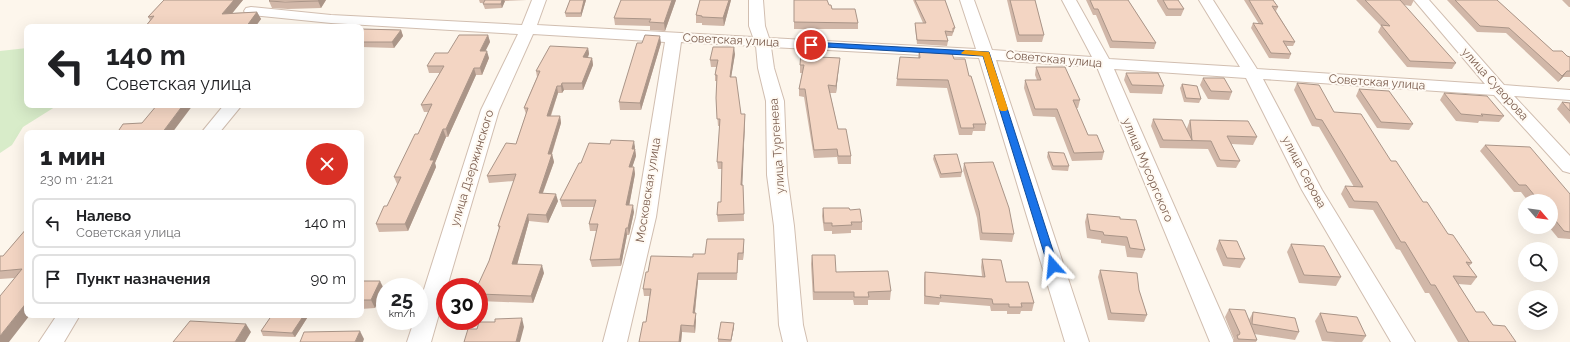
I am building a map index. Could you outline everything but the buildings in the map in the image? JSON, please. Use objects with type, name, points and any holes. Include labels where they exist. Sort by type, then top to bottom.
[{"type":"street","name":"улица Дзержинского","points":[[419,342],[490,110],[528,29],[539,0]]},
{"type":"street","name":"улица Тургенева","points":[[756,0],[757,26],[763,42],[766,68],[775,101],[777,176],[784,226],[791,325],[796,342]]},
{"type":"street","points":[[967,0],[986,54],[1077,342]]},
{"type":"street","name":"улица Мусоргского","points":[[1068,0],[1103,64],[1222,342]]},
{"type":"street","name":"улица Серова","points":[[1206,0],[1252,74],[1312,190],[1403,342]]},
{"type":"street","name":"улица Суворова","points":[[1421,0],[1570,167]]},
{"type":"street","name":"Советская улица","points":[[251,11],[295,22],[362,24]]},
{"type":"street","name":"Советская улица","points":[[364,24],[528,29],[986,54],[1103,64],[1570,95]]},
{"type":"street","name":"Московская улица","points":[[615,342],[646,216],[674,37]]},
{"type":"street","points":[[212,130],[231,108]]},
{"type":"street","points":[[51,342],[67,318]]},
{"type":"green space","points":[[24,48],[24,108],[53,108],[23,127],[12,145],[0,153],[0,51]]},
{"type":"slow traffic","points":[[965,53],[986,54],[1004,109]]},
{"type":"route","points":[[811,45],[986,54],[1053,266]]}]
